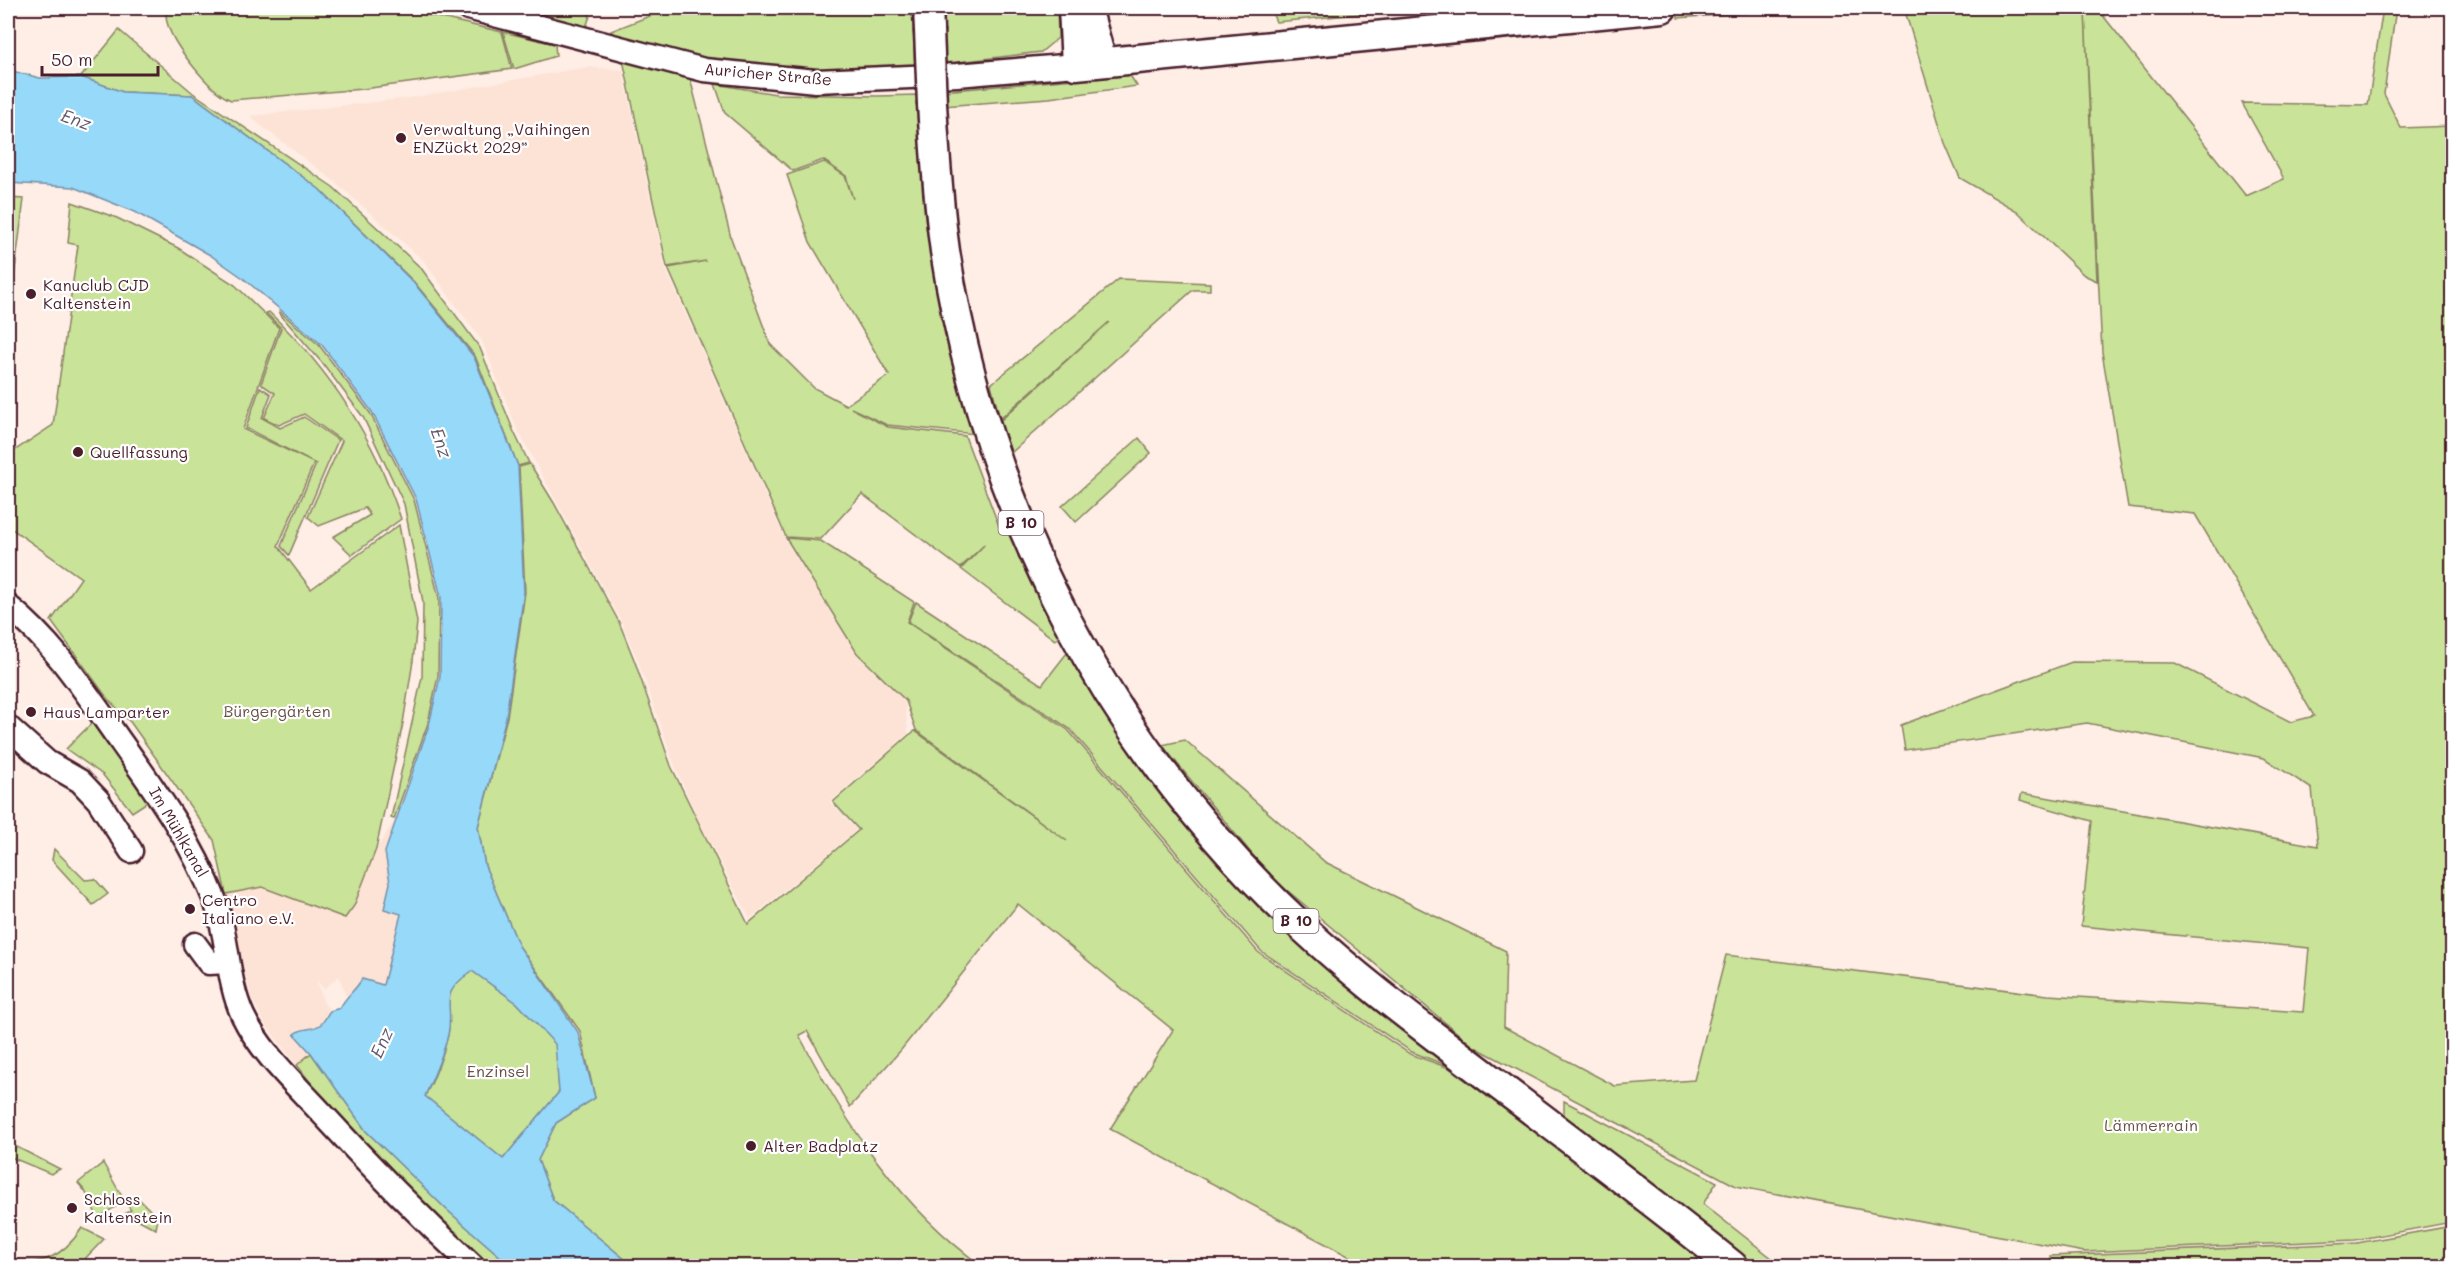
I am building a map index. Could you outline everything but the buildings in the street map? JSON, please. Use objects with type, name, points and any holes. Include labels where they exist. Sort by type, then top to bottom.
[{"type":"main road","points":[[1073,8],[1089,64]]},
{"type":"main road","points":[[1087,8],[1089,64]]},
{"type":"main road","points":[[1089,64],[1662,8]]},
{"type":"main road","name":"B 10","points":[[929,19],[939,201],[946,252],[963,344],[993,449],[1031,548],[1054,598],[1087,660],[1142,746],[1222,846],[1304,929],[1407,1016],[1733,1266]]},
{"type":"street","name":"Auricher Straße","points":[[468,8],[704,70],[816,81],[957,75],[1089,64]]},
{"type":"street","name":"Im Mühlkanal","points":[[8,606],[37,632],[69,667],[172,815],[203,870],[217,904],[227,962],[244,1016],[271,1057],[351,1145],[435,1232],[473,1266]]},
{"type":"street","points":[[8,727],[39,755],[80,781],[92,794],[131,851]]},
{"type":"street","points":[[195,944],[209,963],[227,962]]},
{"type":"shaded area","points":[[587,67],[623,70],[665,267],[785,539],[856,654],[905,701],[908,734],[830,802],[857,830],[750,919],[698,819],[674,764],[638,661],[621,621],[516,427],[482,341],[423,260],[334,181],[250,116],[409,98]]},
{"type":"shaded area","points":[[395,820],[385,852],[391,883],[384,909],[402,913],[383,985],[356,989],[346,996],[339,976],[324,989],[316,980],[324,1003],[330,1011],[321,1024],[310,1029],[299,1029],[294,1034],[311,1053],[297,1065],[265,1024],[251,997],[226,894],[262,887],[345,918],[354,906],[376,849]]},
{"type":"green space","points":[[166,8],[398,8],[502,32],[512,69],[363,89],[231,100],[213,88],[184,54],[170,31]]},
{"type":"green space","points":[[517,8],[587,8],[590,16],[586,27]]},
{"type":"green space","points":[[670,8],[912,8],[915,69],[814,73],[701,60],[611,35],[611,31]]},
{"type":"green space","points":[[940,8],[1057,8],[1058,38],[1041,52],[942,64]]},
{"type":"green space","points":[[1270,8],[1423,8],[1276,22]]},
{"type":"green space","points":[[1734,8],[1776,8],[1745,13],[1678,18],[1677,13]]},
{"type":"green space","name":"Lämmerrain","points":[[1904,8],[2097,8],[2246,196],[2284,179],[2242,103],[2368,105],[2383,8],[2396,8],[2384,94],[2401,128],[2452,126],[2452,1222],[2355,1240],[2084,1252],[1736,1186],[1473,1046],[1270,876],[1162,745],[1185,740],[1325,862],[1506,951],[1504,1027],[1615,1086],[1694,1080],[1726,955],[2048,995],[2303,1012],[2309,948],[2081,926],[2092,821],[2020,800],[2022,793],[2318,846],[2312,789],[2264,758],[2087,723],[1905,750],[1901,725],[2072,662],[2175,663],[2291,722],[2314,716],[2195,514],[2128,507],[2102,352],[2085,12],[2097,281],[2084,275],[2017,211],[1960,178],[1945,143]]},
{"type":"green space","points":[[119,30],[193,93],[333,187],[421,268],[480,348],[529,463],[518,466],[475,356],[414,282],[319,189],[192,95],[123,92],[81,77]]},
{"type":"green space","points":[[503,32],[555,44],[556,56],[514,69]]},
{"type":"green space","points":[[623,60],[690,78],[731,238],[770,344],[814,388],[846,405],[889,375],[810,242],[787,175],[824,162],[845,176],[853,199],[846,176],[823,160],[793,171],[725,113],[715,84],[776,94],[918,95],[923,187],[932,261],[975,434],[887,425],[851,408],[888,427],[965,436],[1000,529],[1006,524],[1060,637],[1055,640],[961,569],[985,544],[960,568],[862,494],[821,539],[786,537],[668,268],[706,261],[667,267]]},
{"type":"green space","points":[[1129,74],[1137,86],[1049,98],[943,106],[943,91]]},
{"type":"green space","points":[[8,198],[24,199],[13,286],[8,287]]},
{"type":"green space","name":"Bürgergärten","points":[[72,202],[117,218],[178,248],[235,285],[279,328],[243,429],[314,463],[278,546],[311,589],[399,525],[417,622],[413,661],[403,723],[376,849],[354,906],[345,918],[262,887],[226,894],[214,840],[131,723],[108,699],[51,621],[81,578],[8,526],[8,455],[53,425],[78,245],[68,243]]},
{"type":"green space","points":[[1119,279],[1210,283],[1210,290],[1193,290],[1011,453],[1000,421],[1109,322],[1000,419],[991,384]]},
{"type":"green space","points":[[269,312],[311,357],[348,407],[378,461],[401,519],[352,555],[333,537],[370,515],[365,508],[319,526],[308,517],[342,441],[304,414],[279,425],[264,418],[275,393],[261,384],[281,328],[266,313]]},
{"type":"green space","points":[[280,312],[319,345],[370,413],[414,500],[439,598],[438,676],[428,723],[394,819],[391,818],[422,677],[423,602],[404,504],[363,417]]},
{"type":"green space","points":[[260,387],[271,394],[262,418],[280,428],[304,417],[338,440],[289,555],[281,546],[316,464],[246,428]]},
{"type":"green space","points":[[1139,438],[1151,453],[1076,522],[1062,506]]},
{"type":"green space","points":[[530,464],[619,622],[671,766],[748,924],[859,830],[833,802],[915,731],[1067,841],[916,730],[906,701],[857,653],[786,538],[821,541],[914,602],[907,622],[1068,730],[1258,952],[1410,1054],[1449,1068],[1717,1266],[1367,1266],[1110,1129],[1173,1030],[1018,904],[901,1050],[850,1107],[807,1031],[799,1035],[836,1100],[877,1162],[926,1218],[982,1266],[633,1266],[553,1200],[538,1160],[556,1123],[595,1098],[580,1031],[519,946],[485,866],[478,827],[507,717],[525,592],[519,467]]},
{"type":"green space","points":[[916,602],[1042,685],[1070,649],[1113,721],[1452,1063],[1448,1066],[1412,1052],[1261,951],[1070,729],[908,622]]},
{"type":"green space","points":[[95,720],[152,799],[132,812],[103,775],[66,749]]},
{"type":"green space","points":[[54,849],[85,880],[95,879],[108,894],[93,905],[52,860]]},
{"type":"green space","name":"Enzinsel","points":[[472,971],[517,1003],[556,1044],[559,1092],[503,1159],[425,1096],[444,1051],[448,1035],[450,994],[453,987]]},
{"type":"green space","points":[[311,1053],[366,1131],[446,1209],[511,1266],[487,1266],[331,1109],[297,1065]]},
{"type":"green space","points":[[1564,1101],[1717,1182],[1703,1204],[1782,1266],[1744,1266],[1564,1124]]},
{"type":"green space","points":[[13,1145],[60,1169],[51,1174],[8,1156],[8,1146]]},
{"type":"green space","points":[[103,1163],[124,1200],[130,1197],[134,1202],[138,1198],[158,1218],[156,1229],[126,1213],[131,1210],[124,1201],[98,1218],[85,1191],[78,1183]]},
{"type":"green space","points":[[2452,1226],[2452,1266],[2051,1266],[2050,1256],[2357,1243]]},
{"type":"green space","points":[[82,1228],[104,1239],[78,1266],[8,1266],[8,1257],[31,1261],[50,1258],[67,1246]]},
{"type":"water","name":"Enz","points":[[8,70],[40,78],[81,77],[123,92],[192,95],[319,189],[414,283],[474,357],[518,466],[524,592],[506,717],[478,827],[485,866],[519,946],[578,1032],[595,1098],[556,1123],[538,1160],[553,1200],[633,1266],[511,1266],[446,1209],[366,1131],[311,1053],[294,1034],[321,1024],[330,1011],[340,1008],[362,979],[383,985],[401,914],[384,909],[390,883],[385,852],[429,725],[440,677],[441,597],[416,499],[372,412],[322,345],[243,278],[210,255],[135,212],[73,187],[8,183]],"holes":[[[472,971],[517,1003],[555,1044],[559,1092],[503,1159],[425,1096],[448,1035],[449,1000],[454,987]]]},
{"type":"place","name":"Verwaltung „Vaihingen ENZückt 2029“","points":[[401,138]]},
{"type":"place","name":"Kanuclub CJD Kaltenstein","points":[[31,294]]},
{"type":"place","name":"Quellfassung","points":[[78,452]]},
{"type":"place","name":"Haus Lamparter","points":[[31,712]]},
{"type":"place","name":"Centro Italiano e.V.","points":[[190,909]]},
{"type":"place","name":"Alter Badplatz","points":[[751,1146]]},
{"type":"place","name":"Schloss Kaltenstein","points":[[72,1208]]}]
